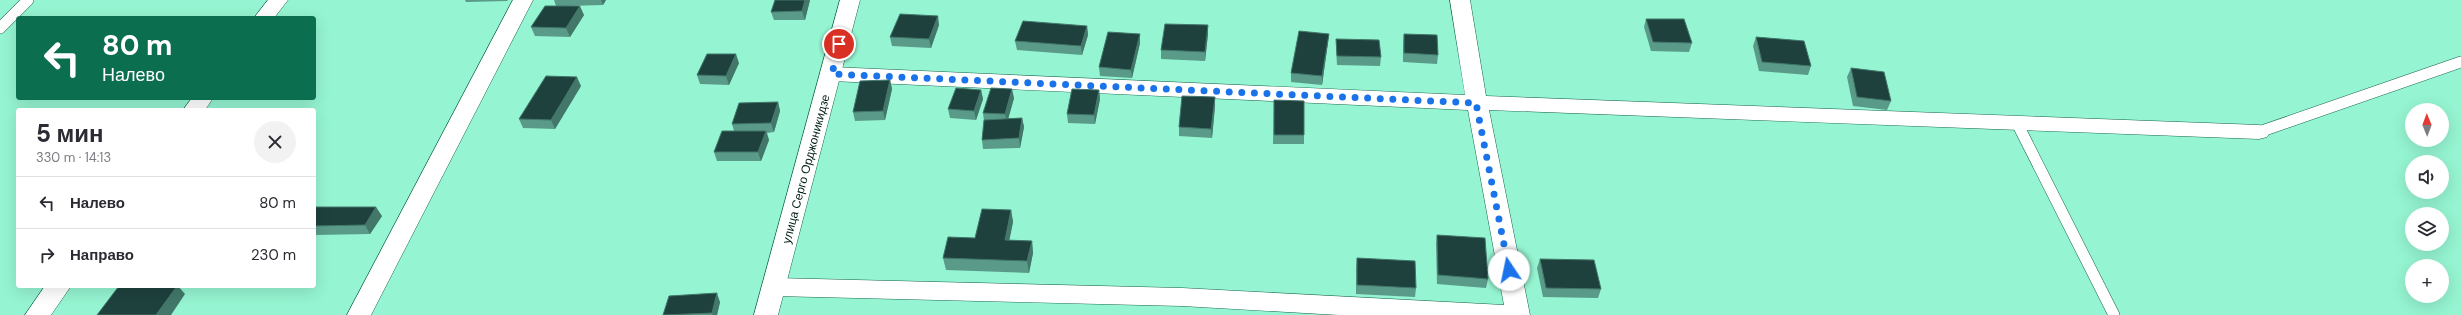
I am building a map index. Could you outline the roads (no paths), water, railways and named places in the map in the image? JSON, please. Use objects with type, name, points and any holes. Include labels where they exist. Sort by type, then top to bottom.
[{"type":"street","points":[[266,16],[278,0]]},
{"type":"street","points":[[359,315],[522,0]]},
{"type":"street","name":"улица Серго Орджоникидзе","points":[[766,315],[775,287],[832,74],[850,0]]},
{"type":"street","points":[[1460,0],[1476,103],[1518,315]]},
{"type":"street","points":[[832,74],[1476,103],[2259,132]]},
{"type":"street","points":[[775,287],[1182,298],[1514,315]]},
{"type":"street","points":[[37,315],[57,288]]},
{"type":"lane","points":[[0,28],[28,0]]},
{"type":"lane","points":[[2259,132],[2461,62]]},
{"type":"lane","points":[[2017,123],[2114,315]]}]
